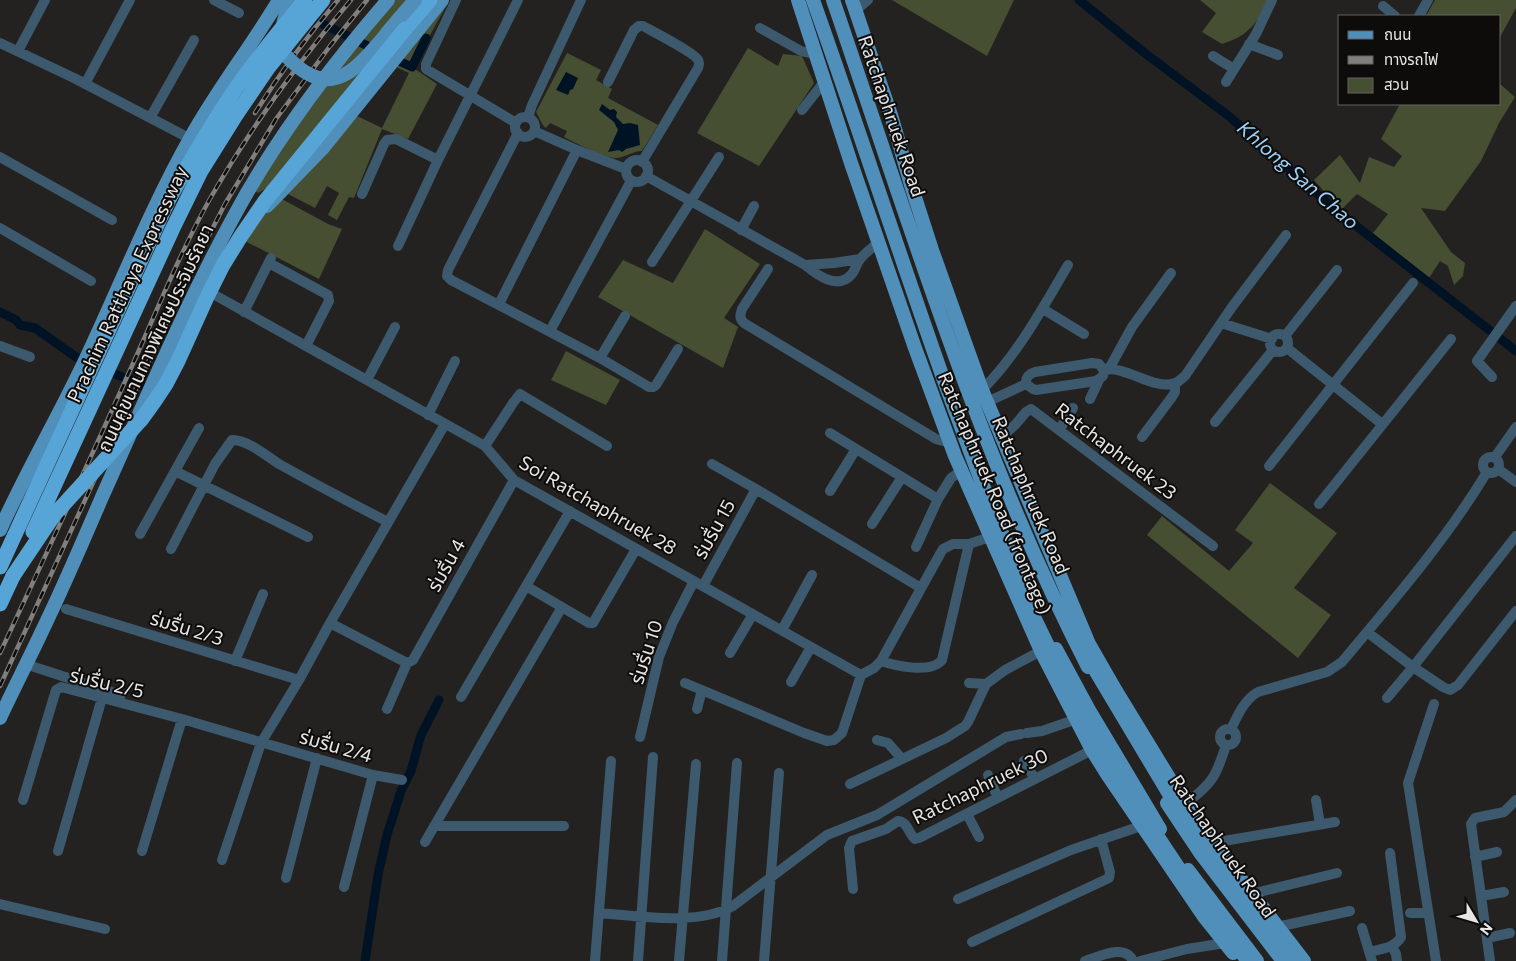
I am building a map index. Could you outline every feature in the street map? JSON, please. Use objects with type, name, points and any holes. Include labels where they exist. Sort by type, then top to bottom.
[{"type":"highway","name":"Prachim Ratthaya Expressway","points":[[0,567],[169,199],[198,146],[233,92],[305,0]]},
{"type":"highway","name":"Prachim Ratthaya Expressway","points":[[0,604],[172,228],[202,171],[236,115],[268,68],[323,0]]},
{"type":"highway","points":[[13,576],[54,515],[140,420],[158,396],[178,361],[207,297],[224,265],[265,201],[406,36],[430,0]]},
{"type":"main road","points":[[0,530],[18,490],[77,379],[175,166],[209,106],[279,0]]},
{"type":"main road","points":[[291,0],[280,38],[281,50],[307,74],[326,78],[338,77],[358,66],[415,0]]},
{"type":"main road","name":"ถนนคู่ขนานทางพิเศษประจิมรัถยา","points":[[0,718],[24,664],[45,625],[155,379],[234,216],[281,139],[341,57],[388,0]]},
{"type":"main road","points":[[215,254],[233,240],[282,193],[322,149],[388,66],[406,36],[442,0]]},
{"type":"main road","name":"Ratchaphruek Road (frontage)","points":[[798,0],[814,54],[914,348],[963,475],[993,536],[1041,651],[1092,750],[1141,826],[1205,918],[1241,961]]},
{"type":"main road","name":"Ratchaphruek Road","points":[[813,0],[958,420],[1017,577],[1090,710],[1170,845],[1257,961]]},
{"type":"main road","points":[[833,0],[843,18],[910,184]]},
{"type":"main road","name":"Ratchaphruek Road","points":[[833,0],[934,296],[993,459],[1057,606],[1104,699],[1172,811],[1283,961]]},
{"type":"main road","name":"Ratchaphruek Road (frontage)","points":[[854,5],[891,115],[910,184],[985,396],[1090,653],[1116,691],[1192,817],[1304,961]]},
{"type":"main road","points":[[867,158],[877,237]]},
{"type":"main road","points":[[993,459],[1006,473],[1063,602],[1175,804],[1237,889],[1295,961]]},
{"type":"main road","points":[[993,536],[1017,577],[1072,694],[1128,792],[1202,903],[1248,961]]},
{"type":"main road","points":[[1192,817],[1226,885]]},
{"type":"main road","points":[[1203,891],[1241,961]]},
{"type":"street","points":[[18,51],[45,0]]},
{"type":"street","points":[[85,84],[130,0]]},
{"type":"street","points":[[214,0],[239,13]]},
{"type":"street","points":[[456,0],[426,67],[429,71],[471,95],[517,128],[521,135],[528,136],[534,131]]},
{"type":"street","points":[[398,246],[438,160],[518,0]]},
{"type":"street","points":[[528,117],[581,0]]},
{"type":"street","points":[[854,5],[868,0]]},
{"type":"street","points":[[1226,82],[1256,34],[1272,0]]},
{"type":"street","points":[[1420,15],[1428,0]]},
{"type":"street","points":[[1383,6],[1394,15]]},
{"type":"street","points":[[608,82],[634,30],[640,26],[687,51],[699,61],[698,68],[642,162]]},
{"type":"street","points":[[760,28],[802,51],[814,54]]},
{"type":"street","points":[[150,118],[194,40]]},
{"type":"street","points":[[0,43],[85,84],[183,135]]},
{"type":"street","points":[[1249,44],[1278,55]]},
{"type":"street","points":[[1213,56],[1234,69]]},
{"type":"street","points":[[802,110],[824,82]]},
{"type":"street","points":[[534,131],[534,122],[528,117],[521,118],[448,270],[447,276],[451,280],[600,358],[649,387],[656,385],[678,350]]},
{"type":"street","points":[[534,131],[626,169]]},
{"type":"street","points":[[362,194],[387,140],[396,140],[438,160]]},
{"type":"street","points":[[498,304],[577,150]]},
{"type":"street","points":[[0,156],[112,220]]},
{"type":"street","points":[[652,262],[719,157]]},
{"type":"street","points":[[634,160],[642,162],[647,167],[646,176],[638,182],[631,181],[626,174],[626,169],[627,165],[634,160]]},
{"type":"street","points":[[646,176],[805,265],[829,281],[843,280],[850,277],[860,259],[877,237]]},
{"type":"street","points":[[550,331],[631,181]]},
{"type":"street","points":[[741,230],[754,206]]},
{"type":"street","points":[[0,228],[91,280]]},
{"type":"street","points":[[1026,384],[1036,390],[1104,373],[1158,383],[1175,384],[1185,376],[1221,323],[1286,235]]},
{"type":"street","points":[[805,265],[834,264],[860,259]]},
{"type":"street","points":[[244,312],[270,260],[328,295],[329,301],[306,346]]},
{"type":"street","points":[[985,396],[1043,309],[1068,265]]},
{"type":"street","points":[[768,269],[742,309],[740,319],[744,323],[936,439],[950,443]]},
{"type":"street","points":[[1285,336],[1337,270]]},
{"type":"street","points":[[1090,399],[1132,327],[1171,272]]},
{"type":"street","points":[[1269,466],[1413,283]]},
{"type":"street","name":"Soi Ratchaphruek 28","points":[[199,286],[485,446],[514,480],[861,675]]},
{"type":"street","points":[[1492,377],[1477,361],[1516,306]]},
{"type":"street","points":[[1043,309],[1084,334]]},
{"type":"street","points":[[600,358],[625,316]]},
{"type":"street","points":[[1221,323],[1272,345],[1280,352],[1287,348]]},
{"type":"street","points":[[367,380],[395,327]]},
{"type":"street","points":[[1215,422],[1279,334],[1285,336],[1288,342],[1287,348]]},
{"type":"street","points":[[1319,504],[1451,339]]},
{"type":"street","points":[[0,346],[30,357]]},
{"type":"street","points":[[1287,348],[1382,424]]},
{"type":"street","points":[[428,415],[455,361]]},
{"type":"street","points":[[1026,384],[1027,377],[1035,372],[1092,363],[1099,364],[1104,373]]},
{"type":"street","points":[[985,396],[1026,384]]},
{"type":"street","points":[[1142,437],[1172,397],[1175,384]]},
{"type":"street","points":[[485,446],[512,403],[520,394],[607,446]]},
{"type":"street","points":[[1059,430],[1073,408]]},
{"type":"street","name":"Ratchaphruek 23","points":[[1001,436],[1031,409],[1213,546]]},
{"type":"street","points":[[222,860],[261,743],[445,424]]},
{"type":"street","points":[[1495,457],[1516,427]]},
{"type":"street","points":[[140,534],[199,428]]},
{"type":"street","points":[[830,433],[938,499]]},
{"type":"street","points":[[171,549],[228,442],[236,440],[388,522]]},
{"type":"street","points":[[830,491],[856,449]]},
{"type":"street","points":[[1491,456],[1495,457],[1500,462],[1498,469],[1493,473],[1487,472],[1483,466],[1485,459],[1491,456]]},
{"type":"street","points":[[712,464],[921,588]]},
{"type":"street","points":[[1498,469],[1516,482]]},
{"type":"street","points":[[175,471],[308,536]]},
{"type":"street","points":[[1185,804],[1212,781],[1218,770],[1226,745],[1220,740],[1220,733],[1226,728],[1231,729],[1242,706],[1252,695],[1263,690],[1327,672],[1342,662],[1452,524],[1487,472]]},
{"type":"street","points":[[916,547],[938,499],[951,478],[963,475]]},
{"type":"street","points":[[872,524],[902,477]]},
{"type":"street","name":"ร่มรื่น 4","points":[[387,709],[407,663],[413,660],[514,480]]},
{"type":"street","name":"ร่มรื่น 15","points":[[699,584],[756,489]]},
{"type":"street","points":[[462,697],[570,511]]},
{"type":"street","points":[[685,682],[804,733],[827,741],[834,740],[842,733],[861,675],[874,668],[881,661],[943,549],[953,544],[970,544],[993,536]]},
{"type":"street","points":[[1387,698],[1516,536]]},
{"type":"street","points":[[881,661],[894,665],[926,668],[939,664],[942,660],[970,544]]},
{"type":"street","points":[[526,586],[593,624],[636,549]]},
{"type":"street","points":[[782,630],[812,574]]},
{"type":"street","name":"ร่มรื่น 10","points":[[640,737],[659,657],[674,622],[699,584]]},
{"type":"street","points":[[236,661],[263,594]]},
{"type":"street","points":[[425,842],[562,607]]},
{"type":"street","name":"ร่มรื่น 2/3","points":[[66,609],[299,680]]},
{"type":"street","points":[[1367,632],[1446,689],[1453,689],[1516,611]]},
{"type":"street","points":[[730,652],[753,614]]},
{"type":"street","points":[[330,623],[407,663]]},
{"type":"street","points":[[791,682],[811,647]]},
{"type":"street","points":[[850,784],[946,738],[965,726],[986,684],[1005,670],[1041,651]]},
{"type":"street","points":[[24,664],[121,694]]},
{"type":"street","points":[[969,683],[986,684]]},
{"type":"street","name":"ร่มรื่น 2/5","points":[[23,800],[56,690],[61,687],[182,719],[261,743]]},
{"type":"street","points":[[696,709],[702,690]]},
{"type":"street","points":[[58,851],[102,698]]},
{"type":"street","points":[[1434,704],[1408,783],[1436,961]]},
{"type":"street","points":[[142,851],[182,719]]},
{"type":"street","points":[[600,913],[683,918],[717,914],[726,910],[770,878],[827,834],[877,815],[1006,737],[1042,731],[1077,719]]},
{"type":"street","points":[[877,740],[888,743],[902,759]]},
{"type":"street","name":"ร่มรื่น 2/4","points":[[261,743],[373,775],[402,780]]},
{"type":"street","name":"Ratchaphruek 30","points":[[854,889],[849,848],[852,841],[886,829],[898,820],[905,824],[912,837],[915,839],[919,838],[1092,750]]},
{"type":"street","points":[[638,961],[653,757]]},
{"type":"street","points":[[286,878],[317,758]]},
{"type":"street","points":[[595,961],[611,761]]},
{"type":"street","points":[[1024,761],[1035,779]]},
{"type":"street","points":[[722,961],[737,763]]},
{"type":"street","points":[[680,961],[696,764]]},
{"type":"street","points":[[764,961],[779,773]]},
{"type":"street","points":[[344,887],[373,775]]},
{"type":"street","points":[[988,775],[998,798]]},
{"type":"street","points":[[1316,800],[1320,824]]},
{"type":"street","points":[[1490,961],[1471,824],[1473,819],[1504,812],[1516,800]]},
{"type":"street","points":[[967,814],[979,838]]},
{"type":"street","points":[[1212,844],[1335,822]]},
{"type":"street","points":[[434,826],[564,826]]},
{"type":"street","points":[[958,899],[1071,850],[1141,826]]},
{"type":"street","points":[[972,942],[1109,878],[1110,872],[1101,839]]},
{"type":"street","points":[[1475,857],[1497,852]]},
{"type":"street","points":[[1362,928],[1371,956],[1399,942],[1401,937],[1390,853]]},
{"type":"street","points":[[1251,894],[1338,872]]},
{"type":"street","points":[[1481,896],[1504,892]]},
{"type":"street","points":[[0,904],[105,929]]},
{"type":"street","points":[[1276,927],[1350,911]]},
{"type":"street","points":[[1410,913],[1428,913]]},
{"type":"street","points":[[1487,938],[1510,933]]},
{"type":"street","points":[[1140,961],[1187,949],[1225,943]]},
{"type":"street","points":[[1392,946],[1398,961]]},
{"type":"street","points":[[1085,961],[1116,952],[1124,952],[1129,954],[1133,961]]},
{"type":"green space","points":[[395,0],[421,0],[406,39],[412,49],[448,3],[412,67],[437,84],[408,139],[382,129],[354,198],[349,197],[337,220],[328,215],[339,193],[327,186],[315,208],[288,194],[355,115],[382,128],[409,73],[387,63],[272,185],[258,193],[253,189],[269,164],[361,40]]},
{"type":"green space","points":[[892,0],[1014,0],[987,56]]},
{"type":"green space","points":[[1200,0],[1270,0],[1251,28],[1239,37],[1222,44],[1202,32],[1216,13]]},
{"type":"green space","points":[[1435,0],[1516,0],[1516,8],[1501,35],[1501,15],[1427,15]]},
{"type":"green space","points":[[748,48],[778,66],[783,54],[802,56],[814,83],[759,166],[697,133]]},
{"type":"green space","points":[[567,53],[601,70],[596,80],[612,89],[608,98],[658,125],[642,151],[618,158],[610,157],[564,137],[567,131],[550,123],[546,128],[543,125],[536,112]]},
{"type":"green space","points":[[1501,85],[1515,97],[1499,123],[1481,161],[1445,211],[1421,208],[1451,252],[1465,263],[1463,276],[1454,285],[1448,266],[1440,261],[1429,278],[1373,233],[1388,214],[1357,194],[1341,210],[1314,180],[1340,155],[1360,183],[1369,157],[1394,167],[1402,156],[1381,139],[1399,105],[1501,105]]},
{"type":"green space","points":[[280,198],[328,224],[342,229],[319,279],[245,241],[259,218]]},
{"type":"green space","points":[[705,229],[760,264],[724,318],[738,327],[723,368],[598,297],[623,260],[673,283]]},
{"type":"green space","points":[[566,351],[620,380],[606,405],[551,380]]},
{"type":"green space","points":[[1270,483],[1337,533],[1294,588],[1331,615],[1298,658],[1147,535],[1162,516],[1229,571],[1253,543],[1235,530]]},
{"type":"water","points":[[566,72],[578,78],[568,95],[556,90]]},
{"type":"water","points":[[602,104],[610,110],[614,109],[617,112],[616,117],[623,124],[638,125],[640,145],[622,152],[619,150],[608,152],[618,130],[614,122],[599,110]]},
{"type":"waterway","name":"Khlong San Chao","points":[[1079,0],[1146,54],[1230,117],[1332,207],[1516,351]]},
{"type":"waterway","points":[[307,16],[376,50]]},
{"type":"waterway","points":[[390,57],[412,67],[426,38]]},
{"type":"waterway","points":[[0,312],[16,320],[20,325],[35,328],[76,357],[88,362]]},
{"type":"waterway","points":[[104,369],[154,391]]},
{"type":"waterway","points":[[365,961],[378,875],[387,835],[401,791],[411,771],[421,735],[439,700]]},
{"type":"railway","points":[[255,113],[274,83],[338,0]]},
{"type":"railway","points":[[0,653],[99,440],[179,260],[211,197],[259,120],[294,71],[351,0]]},
{"type":"railway","points":[[0,686],[183,286],[225,204],[276,119],[367,0]]}]
